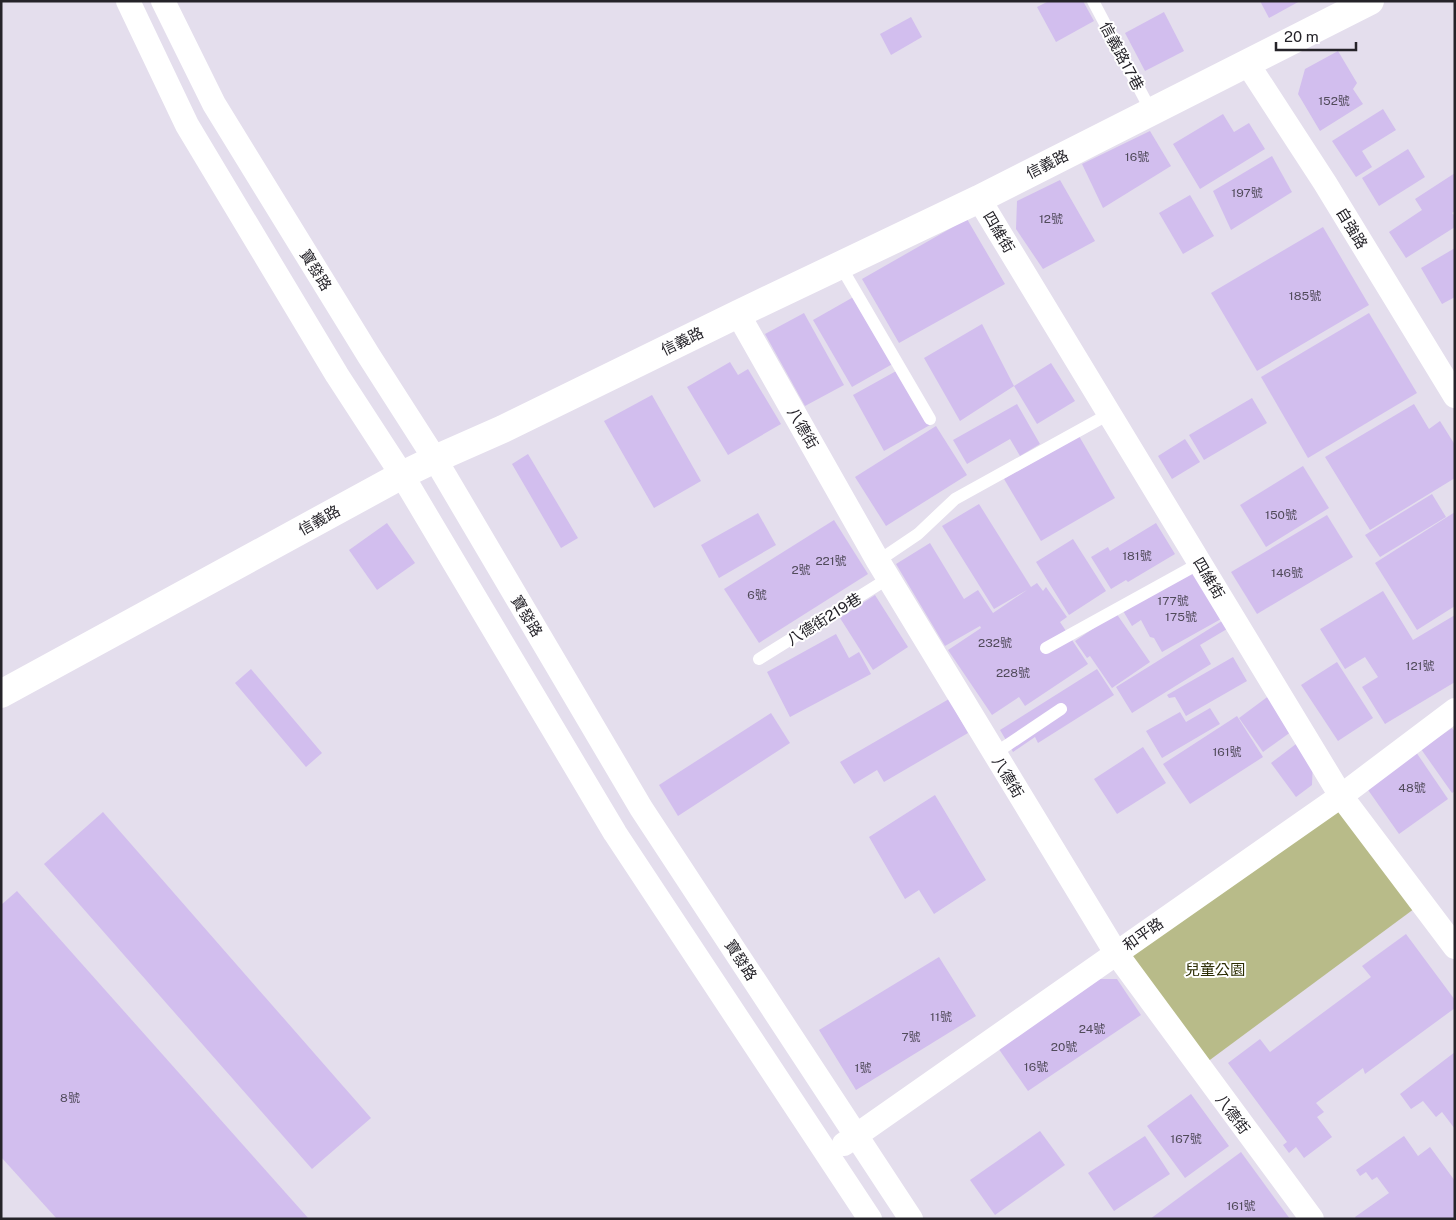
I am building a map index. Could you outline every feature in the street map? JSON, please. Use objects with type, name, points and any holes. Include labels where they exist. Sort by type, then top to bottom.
[{"type":"street","points":[[128,1],[187,125],[337,375],[402,475],[615,834],[870,1219]]},
{"type":"street","name":"寶發路","points":[[163,1],[214,104],[369,356],[435,459],[641,808],[911,1219]]},
{"type":"street","name":"信義路","points":[[1,694],[402,475],[503,429],[978,199],[1370,1]]},
{"type":"street","name":"自強路","points":[[1247,62],[1325,183],[1455,396]]},
{"type":"street","name":"四維街","points":[[978,199],[1341,796],[1455,947]]},
{"type":"street","name":"八德街","points":[[738,314],[883,570],[1116,953],[1312,1219]]},
{"type":"street","name":"和平路","points":[[828,1155],[1341,796],[1455,710]]},
{"type":"lane","name":"信義路17巷","points":[[1093,1],[1151,111]]},
{"type":"lane","points":[[840,265],[930,419]]},
{"type":"lane","name":"八德街219巷","points":[[759,660],[883,570],[955,500],[1109,414]]},
{"type":"lane","points":[[1046,648],[1200,563]]},
{"type":"lane","points":[[994,754],[1061,709]]},
{"type":"green space","name":"兒童公園","points":[[1341,796],[1422,903],[1199,1068],[1116,953]]},
{"type":"building","points":[[1049,1],[1083,1],[1094,21],[1056,42],[1037,7]]},
{"type":"building","points":[[1260,1],[1300,1],[1269,18]]},
{"type":"building","points":[[1164,12],[1184,51],[1145,71],[1125,33]]},
{"type":"building","points":[[911,17],[922,37],[891,55],[880,34]]},
{"type":"building","points":[[1338,51],[1357,83],[1353,89],[1363,104],[1320,131],[1298,94],[1305,69]]},
{"type":"building","points":[[1383,109],[1396,130],[1362,151],[1372,167],[1356,177],[1332,141]]},
{"type":"building","points":[[1223,114],[1234,132],[1249,123],[1265,149],[1200,189],[1173,144]]},
{"type":"building","points":[[1150,131],[1171,166],[1103,208],[1082,164]]},
{"type":"building","points":[[1408,149],[1425,177],[1379,206],[1362,178]]},
{"type":"building","points":[[1272,156],[1292,192],[1231,230],[1213,191]]},
{"type":"building","points":[[1455,173],[1455,211],[1452,213],[1455,216],[1455,227],[1406,258],[1389,232],[1422,210],[1415,199]]},
{"type":"building","points":[[1060,180],[1095,241],[1043,269],[1016,229],[1017,201]]},
{"type":"building","points":[[1190,195],[1214,236],[1183,254],[1159,213]]},
{"type":"building","points":[[967,219],[1005,284],[899,343],[862,279]]},
{"type":"building","points":[[1323,227],[1369,305],[1257,371],[1211,293]]},
{"type":"building","points":[[1455,248],[1455,297],[1442,304],[1421,268]]},
{"type":"building","points":[[857,295],[896,362],[852,387],[813,320]]},
{"type":"building","points":[[804,313],[844,385],[805,406],[765,334]]},
{"type":"building","points":[[1369,313],[1417,393],[1308,458],[1261,377]]},
{"type":"building","points":[[982,324],[1014,386],[960,421],[924,358]]},
{"type":"building","points":[[730,362],[738,375],[748,369],[781,424],[728,455],[687,387]]},
{"type":"building","points":[[1051,363],[1075,401],[1037,424],[1014,386]]},
{"type":"building","points":[[898,370],[930,425],[884,451],[853,395]]},
{"type":"building","points":[[652,395],[701,481],[654,508],[604,421]]},
{"type":"building","points":[[1252,398],[1267,423],[1204,460],[1189,435]]},
{"type":"building","points":[[1017,404],[1040,444],[1020,456],[1010,439],[967,464],[953,440]]},
{"type":"building","points":[[1414,404],[1429,429],[1440,421],[1455,445],[1455,478],[1370,530],[1325,457]]},
{"type":"building","points":[[936,426],[967,475],[886,526],[855,477]]},
{"type":"building","points":[[1079,436],[1115,498],[1041,541],[1004,479]]},
{"type":"building","points":[[1185,439],[1200,462],[1172,479],[1158,456]]},
{"type":"building","points":[[528,454],[578,538],[561,548],[512,464]]},
{"type":"building","points":[[1303,466],[1329,508],[1266,547],[1240,505]]},
{"type":"building","points":[[1432,494],[1446,517],[1380,557],[1365,535]]},
{"type":"building","points":[[979,504],[1031,587],[1037,583],[1043,591],[1046,587],[1067,617],[1060,622],[1088,664],[1025,706],[1019,697],[992,715],[948,650],[981,628],[980,626],[945,646],[896,564],[930,543],[964,599],[978,590],[993,613],[1027,590],[994,609],[942,526]]},
{"type":"building","points":[[1455,512],[1455,606],[1417,630],[1375,563]]},
{"type":"building","points":[[758,513],[776,545],[719,578],[701,545]]},
{"type":"building","points":[[1327,515],[1353,557],[1257,614],[1231,572]]},
{"type":"building","points":[[834,520],[868,574],[759,643],[724,589]]},
{"type":"building","points":[[387,523],[415,563],[377,590],[349,550]]},
{"type":"building","points":[[1156,523],[1175,554],[1128,582],[1126,580],[1111,589],[1091,557],[1108,547],[1110,551]]},
{"type":"building","points":[[1073,539],[1106,591],[1069,615],[1036,562]]},
{"type":"building","points":[[1189,563],[1221,619],[1162,652],[1154,638],[1150,637],[1141,620],[1132,626],[1119,604]]},
{"type":"building","points":[[1383,591],[1413,640],[1455,615],[1455,682],[1385,724],[1362,687],[1378,677],[1365,657],[1345,669],[1320,629]]},
{"type":"building","points":[[875,595],[908,647],[873,670],[840,618]]},
{"type":"building","points":[[1116,613],[1150,662],[1112,688],[1090,656],[1087,658],[1075,641]]},
{"type":"building","points":[[1222,621],[1227,629],[1200,645],[1211,664],[1132,713],[1116,687]]},
{"type":"building","points":[[836,634],[849,658],[859,652],[871,674],[790,717],[767,672]]},
{"type":"building","points":[[1233,657],[1247,681],[1186,716],[1175,697],[1169,698],[1167,695]]},
{"type":"building","points":[[1337,662],[1373,718],[1338,741],[1301,685]]},
{"type":"building","points":[[251,669],[322,753],[306,767],[235,683]]},
{"type":"building","points":[[1097,669],[1114,695],[1038,743],[1035,737],[1013,752],[1000,730]]},
{"type":"building","points":[[1270,695],[1295,729],[1263,752],[1239,718]]},
{"type":"building","points":[[949,699],[968,733],[884,782],[877,770],[854,784],[840,762]]},
{"type":"building","points":[[1210,708],[1220,724],[1162,758],[1146,731],[1180,712],[1186,722]]},
{"type":"building","points":[[771,713],[790,743],[678,816],[659,785]]},
{"type":"building","points":[[1237,716],[1263,757],[1190,804],[1163,764]]},
{"type":"building","points":[[1452,728],[1455,732],[1455,791],[1452,793],[1421,749]]},
{"type":"building","points":[[1300,741],[1313,759],[1312,785],[1296,797],[1271,763]]},
{"type":"building","points":[[1143,747],[1166,783],[1117,814],[1094,779]]},
{"type":"building","points":[[1416,752],[1448,799],[1399,834],[1366,787]]},
{"type":"building","points":[[935,795],[986,880],[934,914],[919,890],[905,899],[869,837]]},
{"type":"building","points":[[103,812],[371,1118],[312,1169],[44,864]]},
{"type":"building","points":[[17,891],[309,1219],[57,1219],[1,1157],[1,905]]},
{"type":"building","points":[[1406,934],[1455,1000],[1455,1008],[1365,1074],[1363,1068],[1316,1103],[1324,1112],[1317,1117],[1332,1137],[1304,1158],[1296,1147],[1289,1153],[1283,1145],[1287,1142],[1228,1063],[1260,1039],[1270,1052],[1371,977],[1362,966]]},
{"type":"building","points":[[939,957],[976,1016],[856,1090],[819,1030]]},
{"type":"building","points":[[1092,979],[1117,979],[1141,1015],[1028,1091],[996,1045]]},
{"type":"building","points":[[1455,1052],[1455,1129],[1442,1112],[1436,1117],[1423,1101],[1411,1109],[1400,1094]]},
{"type":"building","points":[[1191,1094],[1229,1146],[1185,1178],[1147,1126]]},
{"type":"building","points":[[1040,1131],[1065,1165],[995,1215],[970,1180]]},
{"type":"building","points":[[1145,1136],[1170,1174],[1114,1211],[1088,1173]]},
{"type":"building","points":[[1404,1136],[1418,1156],[1430,1147],[1455,1181],[1455,1219],[1356,1219],[1355,1217],[1389,1193],[1377,1177],[1372,1180],[1366,1172],[1360,1176],[1356,1170]]},
{"type":"building","points":[[1241,1152],[1290,1219],[1150,1219]]}]
